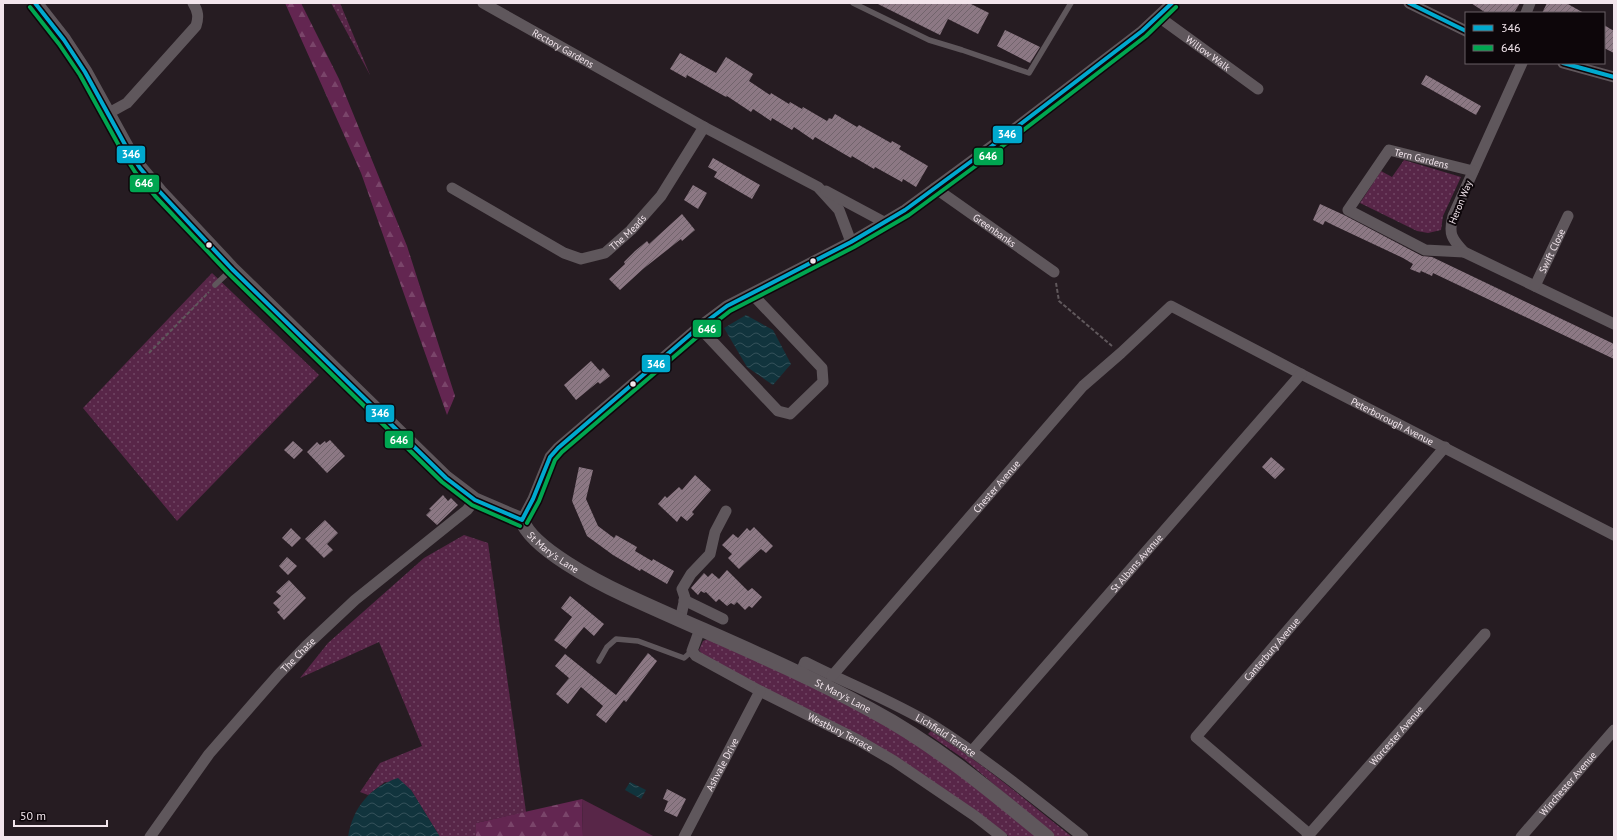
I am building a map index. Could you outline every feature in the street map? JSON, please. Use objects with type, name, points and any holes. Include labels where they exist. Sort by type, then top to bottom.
[{"type":"main road","name":"St Mary's Lane","points":[[35,3],[68,46],[85,72],[107,114],[140,168],[179,213],[232,269],[446,478],[475,500],[522,520],[524,528],[533,537],[548,550],[578,570],[613,589],[800,674],[872,710],[928,744],[990,790],[1047,837]]},
{"type":"street","points":[[107,114],[128,103],[196,26],[199,18],[198,10],[194,3]]},
{"type":"street","name":"Rectory Gardens","points":[[483,3],[704,127],[818,187],[839,210],[851,242]]},
{"type":"street","points":[[522,520],[533,499],[550,458],[558,448],[699,327],[727,306],[851,242],[905,210],[1059,95],[1159,17],[1172,3]]},
{"type":"street","points":[[1409,3],[1465,31]]},
{"type":"street","name":"Willow Walk","points":[[1159,17],[1258,89]]},
{"type":"street","name":"Heron Way","points":[[1522,64],[1454,216],[1450,228],[1454,242],[1464,252],[1614,324]]},
{"type":"street","points":[[1567,64],[1614,77]]},
{"type":"street","name":"The Meads","points":[[452,188],[564,253],[581,260],[605,253],[631,230],[661,196],[704,127]]},
{"type":"street","name":"Tern Gardens","points":[[1464,252],[1425,250],[1348,210],[1389,150],[1473,171]]},
{"type":"street","points":[[818,187],[884,222]]},
{"type":"street","name":"Greenbanks","points":[[935,188],[1054,272]]},
{"type":"street","name":"Swift Close","points":[[1535,286],[1568,216]]},
{"type":"street","points":[[699,327],[778,411],[790,414],[823,382],[822,368],[752,294]]},
{"type":"street","name":"Chester Avenue","points":[[832,676],[1083,386],[1171,306]]},
{"type":"street","name":"Peterborough Avenue","points":[[1171,306],[1614,535]]},
{"type":"street","name":"St Albans Avenue","points":[[971,752],[1301,374]]},
{"type":"street","name":"Canterbury Avenue","points":[[1308,836],[1196,737],[1445,447]]},
{"type":"street","name":"The Chase","points":[[150,837],[209,754],[278,675],[306,646],[355,600],[467,510],[475,500]]},
{"type":"street","points":[[680,620],[684,600],[682,589],[691,574],[710,554],[715,532],[726,511]]},
{"type":"street","points":[[684,600],[723,619]]},
{"type":"street","points":[[692,652],[700,629]]},
{"type":"street","name":"Worcester Avenue","points":[[1308,836],[1485,634]]},
{"type":"street","name":"Westbury Terrace","points":[[692,652],[700,659],[858,740],[894,761],[975,816],[1002,837]]},
{"type":"street","name":"Lichfield Terrace","points":[[800,674],[805,662],[904,710],[933,726],[971,752],[1083,837]]},
{"type":"street","name":"Ashvale Drive","points":[[684,837],[760,691]]},
{"type":"street","name":"Winchester Avenue","points":[[1521,837],[1614,730]]},
{"type":"lane","points":[[853,3],[929,40],[1028,73],[1071,3]]},
{"type":"lane","points":[[215,285],[232,269]]},
{"type":"lane","points":[[599,661],[607,647],[616,639],[638,640],[684,658],[692,652]]},
{"type":"path","points":[[1054,272],[1059,301],[1121,353]]},
{"type":"path","points":[[149,354],[215,285]]},
{"type":"shaded area","points":[[331,3],[340,3],[370,75]]},
{"type":"shaded area","points":[[1404,160],[1461,177],[1443,216],[1441,230],[1428,233],[1417,231],[1360,203],[1381,171],[1392,177]]},
{"type":"shaded area","points":[[212,273],[319,375],[177,521],[83,408]]},
{"type":"shaded area","points":[[464,535],[488,543],[526,812],[476,823],[476,837],[440,837],[411,790],[385,782],[368,795],[360,792],[380,763],[422,746],[379,642],[300,678],[328,643],[424,558]]},
{"type":"shaded area","points":[[712,637],[854,707],[934,755],[1038,837],[1010,837],[975,810],[705,658],[699,650],[703,641]]},
{"type":"shaded area","points":[[931,731],[985,768],[1072,837],[1056,837],[964,759],[928,734]]},
{"type":"shaded area","points":[[582,799],[655,837],[583,837]]},
{"type":"green space","points":[[285,3],[301,3],[339,79],[407,246],[455,396],[447,415],[361,173]]},
{"type":"green space","points":[[582,799],[583,837],[476,837],[476,823]]},
{"type":"water","points":[[746,315],[773,330],[791,364],[773,385],[747,367],[724,328]]},
{"type":"water","points":[[398,778],[411,790],[440,837],[348,837],[354,816],[364,800],[379,787]]},
{"type":"water","points":[[630,782],[646,790],[641,799],[625,790]]},
{"type":"building","points":[[876,3],[969,3],[989,13],[978,34],[948,19],[940,35]]},
{"type":"building","points":[[1471,3],[1520,3],[1515,12],[1484,12]]},
{"type":"building","points":[[1547,3],[1566,3],[1582,12],[1542,12]]},
{"type":"building","points":[[1605,26],[1614,31],[1614,53],[1605,48]]},
{"type":"building","points":[[1005,30],[1040,47],[1030,63],[997,46]]},
{"type":"building","points":[[680,53],[716,73],[726,57],[753,74],[749,81],[770,95],[771,93],[789,104],[790,102],[802,109],[803,107],[827,121],[829,118],[832,119],[835,114],[857,127],[859,125],[891,143],[892,141],[901,146],[899,149],[928,166],[916,187],[903,179],[902,182],[875,167],[874,169],[852,156],[851,158],[815,137],[813,140],[794,127],[792,130],[772,118],[771,121],[753,109],[751,112],[727,96],[726,97],[687,75],[686,78],[670,69]]},
{"type":"building","points":[[1426,75],[1481,106],[1476,115],[1421,84]]},
{"type":"building","points":[[713,158],[760,185],[752,199],[714,177],[717,172],[708,167]]},
{"type":"building","points":[[693,185],[707,193],[698,209],[684,200]]},
{"type":"building","points":[[1320,204],[1422,256],[1432,257],[1614,344],[1614,359],[1433,273],[1432,276],[1421,271],[1420,273],[1410,269],[1413,264],[1403,258],[1325,221],[1323,225],[1313,220]]},
{"type":"building","points":[[682,214],[695,230],[682,241],[681,239],[643,269],[620,290],[609,279],[625,264],[624,262],[635,251],[647,241],[649,244]]},
{"type":"building","points":[[591,361],[600,371],[603,368],[610,376],[600,384],[598,382],[576,400],[564,385]]},
{"type":"building","points":[[330,440],[345,456],[327,473],[307,452],[317,442],[320,445],[325,441],[326,443]]},
{"type":"building","points":[[293,441],[303,450],[294,459],[284,450]]},
{"type":"building","points":[[1271,457],[1285,469],[1275,479],[1262,467]]},
{"type":"building","points":[[579,467],[593,470],[586,499],[598,526],[614,538],[616,535],[637,547],[635,551],[674,571],[667,584],[641,569],[640,571],[613,555],[587,536],[572,501]]},
{"type":"building","points":[[695,475],[711,490],[692,512],[694,514],[687,521],[681,516],[677,522],[658,504],[665,496],[667,498],[679,487],[682,490]]},
{"type":"building","points":[[443,495],[448,501],[451,498],[458,505],[437,525],[426,515],[431,510],[429,509]]},
{"type":"building","points":[[325,520],[338,533],[327,544],[333,550],[324,558],[305,539]]},
{"type":"building","points":[[754,527],[773,546],[766,553],[761,549],[739,569],[728,558],[732,554],[722,545],[733,534],[738,538],[747,528],[750,531]]},
{"type":"building","points":[[291,528],[301,538],[292,547],[282,538]]},
{"type":"building","points":[[287,557],[297,566],[288,575],[279,566]]},
{"type":"building","points":[[727,570],[748,591],[752,588],[762,597],[752,608],[749,606],[745,610],[737,602],[734,605],[731,603],[727,606],[719,599],[716,602],[706,592],[704,593],[701,591],[698,595],[691,588],[704,573],[708,577],[712,573],[719,579]]},
{"type":"building","points":[[289,580],[306,598],[284,620],[277,612],[280,610],[273,603],[281,596],[276,592]]},
{"type":"building","points":[[570,596],[604,624],[594,636],[584,627],[566,649],[554,640],[572,617],[561,608]]},
{"type":"building","points":[[648,653],[657,661],[626,702],[624,700],[606,723],[596,715],[603,706],[581,687],[568,704],[556,694],[569,678],[555,666],[565,654],[616,695]]},
{"type":"building","points":[[667,789],[686,799],[677,817],[664,811],[668,801],[663,799]]},
{"type":"transit line","name":"346","points":[[35,3],[64,40],[85,72],[128,150],[140,168],[160,192],[232,269],[446,478],[475,500],[522,520]]},
{"type":"transit line","name":"346","points":[[522,520],[533,499],[550,457],[558,448],[699,327],[727,306],[851,242],[905,210],[992,146],[1142,31],[1172,3]]},
{"type":"transit line","name":"346","points":[[1409,3],[1465,31]]},
{"type":"transit line","name":"646","points":[[30,7],[59,44],[80,75],[123,153],[135,172],[155,196],[228,273],[442,482],[472,505],[520,526]]},
{"type":"transit line","name":"646","points":[[527,523],[539,501],[555,460],[562,452],[703,332],[730,311],[854,247],[909,215],[996,151],[1146,36],[1176,7]]},
{"type":"transit line","name":"346","points":[[1567,64],[1614,77]]}]
